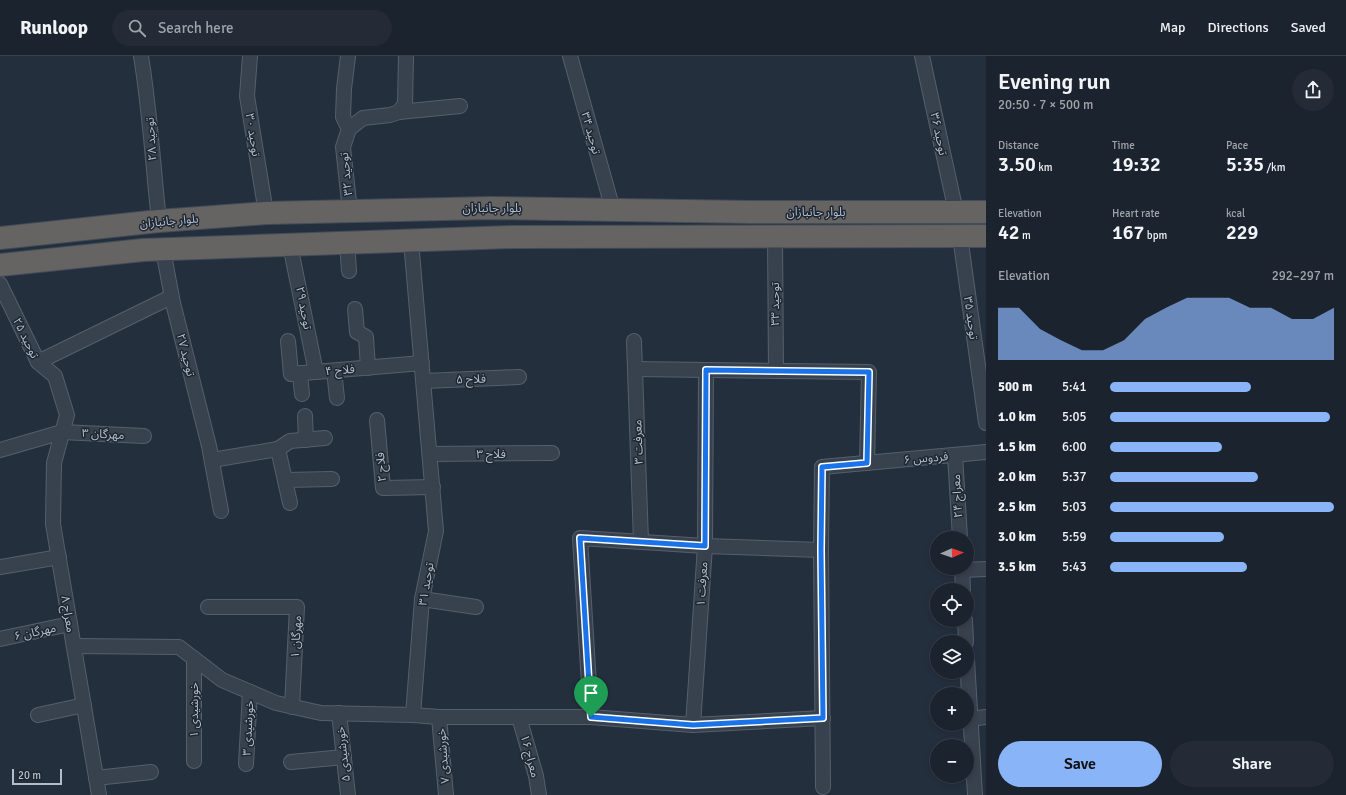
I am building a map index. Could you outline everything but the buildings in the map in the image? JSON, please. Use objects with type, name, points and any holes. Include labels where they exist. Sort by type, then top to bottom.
[{"type":"highway","name":"بلوار جانبازان","points":[[0,238],[159,221],[266,213],[490,208],[749,212],[986,212]]},
{"type":"highway","name":"بلوار جانبازان","points":[[0,265],[143,250],[512,237],[986,236]]},
{"type":"street","name":"توحید ۲۸","points":[[141,56],[147,93],[152,162],[159,221]]},
{"type":"street","name":"توحید ۳۰","points":[[250,56],[247,96],[266,213]]},
{"type":"street","points":[[348,56],[344,89],[343,117],[349,129],[363,118],[390,115],[398,112],[460,106]]},
{"type":"street","points":[[398,112],[405,104],[406,56]]},
{"type":"street","name":"توحید ۳۴","points":[[570,56],[613,210]]},
{"type":"street","name":"توحید ۳۶","points":[[922,56],[956,212]]},
{"type":"street","name":"توحید ۳۲","points":[[349,129],[343,147],[350,211]]},
{"type":"street","name":"توحید ۳۵","points":[[960,236],[986,423]]},
{"type":"street","name":"توحید ۳۳","points":[[775,237],[776,371]]},
{"type":"street","name":"توحید ۳۱","points":[[411,241],[436,531],[422,599],[414,715]]},
{"type":"street","points":[[347,243],[349,271]]},
{"type":"street","name":"توحید ۲۹","points":[[290,245],[316,372]]},
{"type":"street","name":"توحید ۲۷","points":[[163,250],[171,297],[212,460],[222,511]]},
{"type":"street","name":"توحید ۲۵","points":[[0,284],[38,362],[55,376],[66,415],[62,432]]},
{"type":"street","points":[[38,362],[171,297]]},
{"type":"street","points":[[355,309],[356,332],[366,337],[368,368]]},
{"type":"street","points":[[288,341],[291,374],[300,374],[302,394]]},
{"type":"street","name":"معرفت ۳","points":[[634,341],[641,542]]},
{"type":"street","name":"فلاح ۴","points":[[300,374],[422,363]]},
{"type":"street","points":[[635,369],[869,372],[867,463]]},
{"type":"street","name":"معرفت ۱","points":[[693,725],[705,546],[706,370]]},
{"type":"street","points":[[334,371],[337,398]]},
{"type":"street","name":"فلاح ۵","points":[[424,381],[519,377]]},
{"type":"street","points":[[305,416],[306,440]]},
{"type":"street","name":"فلاح ۲","points":[[377,420],[383,488],[433,487]]},
{"type":"street","name":"مهرگان ۳","points":[[0,450],[62,432],[144,436]]},
{"type":"street","name":"معراج ۸","points":[[62,432],[54,463],[53,524],[99,795]]},
{"type":"street","points":[[212,460],[278,449],[290,441],[325,438]]},
{"type":"street","points":[[278,449],[290,503]]},
{"type":"street","name":"فردوس ۶","points":[[821,550],[822,467],[986,452]]},
{"type":"street","name":"فلاح ۳","points":[[430,454],[552,453]]},
{"type":"street","name":"معراج ۲۴","points":[[955,455],[960,531]]},
{"type":"street","points":[[285,480],[332,479]]},
{"type":"street","points":[[591,717],[580,538],[705,546],[821,550],[823,787]]},
{"type":"street","points":[[0,567],[59,557]]},
{"type":"street","points":[[974,569],[986,569]]},
{"type":"street","points":[[422,599],[476,607]]},
{"type":"street","name":"مهرگان ۱","points":[[208,607],[298,608],[292,707]]},
{"type":"street","name":"مهرگان ۶","points":[[0,639],[70,624]]},
{"type":"street","points":[[74,646],[179,647],[222,680],[276,703],[321,713],[440,717],[591,717],[693,725],[823,718]]},
{"type":"street","name":"خورشیدی ۱","points":[[194,659],[194,761]]},
{"type":"street","name":"خورشیدی ۳","points":[[246,764],[250,692]]},
{"type":"street","points":[[38,715],[84,705]]},
{"type":"street","name":"خورشیدی ۵","points":[[339,714],[348,795]]},
{"type":"street","name":"خورشیدی ۷","points":[[440,717],[446,795]]},
{"type":"street","name":"معراج ۱۶","points":[[519,717],[536,776],[539,795]]},
{"type":"street","points":[[974,718],[986,717]]},
{"type":"street","points":[[971,731],[975,795]]},
{"type":"street","points":[[291,762],[344,757]]},
{"type":"street","points":[[96,778],[151,772]]},
{"type":"route","points":[[706,370],[869,372],[867,463],[822,467],[821,550],[823,718],[693,725],[591,717],[580,538],[705,546],[706,370]]}]
